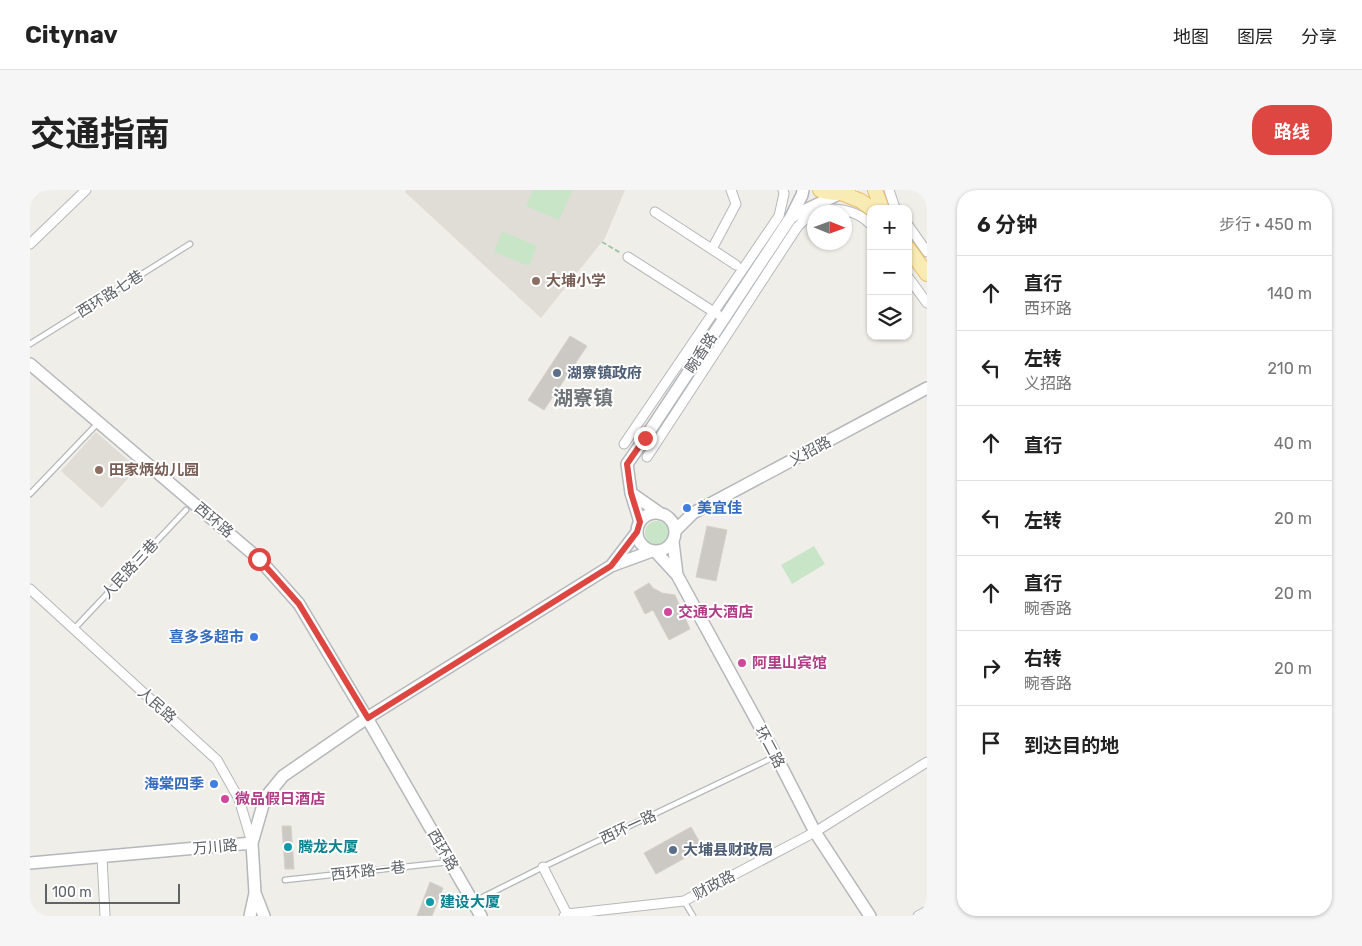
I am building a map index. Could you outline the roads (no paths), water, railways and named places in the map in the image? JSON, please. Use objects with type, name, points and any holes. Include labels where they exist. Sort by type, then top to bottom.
[{"type":"main road","name":"畹香路","points":[[639,527],[627,464],[645,438],[718,315],[791,217],[803,190]]},
{"type":"main road","points":[[820,190],[829,193],[845,191],[867,205]]},
{"type":"main road","points":[[875,190],[881,205]]},
{"type":"main road","points":[[791,217],[845,191]]},
{"type":"main road","points":[[909,250],[927,274]]},
{"type":"main road","points":[[912,261],[927,282]]},
{"type":"main road","name":"西环路","points":[[30,364],[259,559],[299,604],[368,718],[481,916]]},
{"type":"main road","name":"义招路","points":[[693,513],[927,388]]},
{"type":"main road","points":[[631,493],[673,523],[677,575]]},
{"type":"main road","points":[[611,566],[647,516],[652,513],[664,515],[693,513]]},
{"type":"main road","points":[[368,718],[611,566],[654,551],[666,549],[693,513]]},
{"type":"main road","points":[[639,527],[640,542],[644,547],[654,551],[677,575]]},
{"type":"main road","name":"环二路","points":[[677,575],[776,756],[815,832],[870,916]]},
{"type":"main road","name":"万川路","points":[[30,863],[252,843],[265,798],[283,776],[368,718]]},
{"type":"main road","points":[[250,916],[255,893],[252,843]]},
{"type":"main road","points":[[255,893],[264,916]]},
{"type":"street","points":[[30,244],[86,190]]},
{"type":"street","points":[[712,250],[736,204],[731,190]]},
{"type":"street","points":[[624,444],[718,315],[779,216],[784,194],[783,190]]},
{"type":"street","points":[[889,190],[894,205]]},
{"type":"street","points":[[655,212],[736,265]]},
{"type":"street","points":[[852,214],[862,217],[867,221]]},
{"type":"street","points":[[647,457],[798,226],[807,218]]},
{"type":"street","points":[[912,231],[927,252]]},
{"type":"street","points":[[628,257],[718,315]]},
{"type":"street","points":[[912,283],[927,304]]},
{"type":"street","name":"人民路","points":[[30,589],[217,760],[239,799],[252,843]]},
{"type":"street","name":"财政路","points":[[566,915],[684,901],[815,832],[927,762]]},
{"type":"street","points":[[102,857],[105,916]]},
{"type":"street","points":[[542,867],[566,915]]},
{"type":"street","points":[[918,916],[927,911]]},
{"type":"lane","name":"西环路七巷","points":[[30,344],[190,244]]},
{"type":"lane","points":[[30,494],[99,422]]},
{"type":"lane","name":"人民路三巷","points":[[74,629],[186,510]]},
{"type":"lane","name":"西环一路","points":[[481,898],[776,756]]},
{"type":"lane","name":"西环路一巷","points":[[286,880],[450,862]]},
{"type":"lane","points":[[684,901],[693,916]]},
{"type":"place","name":"大埔小学","points":[[536,281]]},
{"type":"place","name":"湖寮镇政府","points":[[557,373]]},
{"type":"place","name":"田家炳幼儿园","points":[[99,470]]},
{"type":"place","name":"美宜佳","points":[[687,508]]},
{"type":"place","name":"交通大酒店","points":[[668,612]]},
{"type":"place","name":"喜多多超市","points":[[254,637]]},
{"type":"place","name":"阿里山宾馆","points":[[742,663]]},
{"type":"place","name":"海棠四季","points":[[214,784]]},
{"type":"place","name":"微品假日酒店","points":[[225,799]]},
{"type":"place","name":"腾龙大厦","points":[[288,847]]},
{"type":"place","name":"大埔县财政局","points":[[673,850]]},
{"type":"place","name":"建设大厦","points":[[430,902]]},
{"type":"district","name":"湖寮镇","points":[[583,398]]}]
